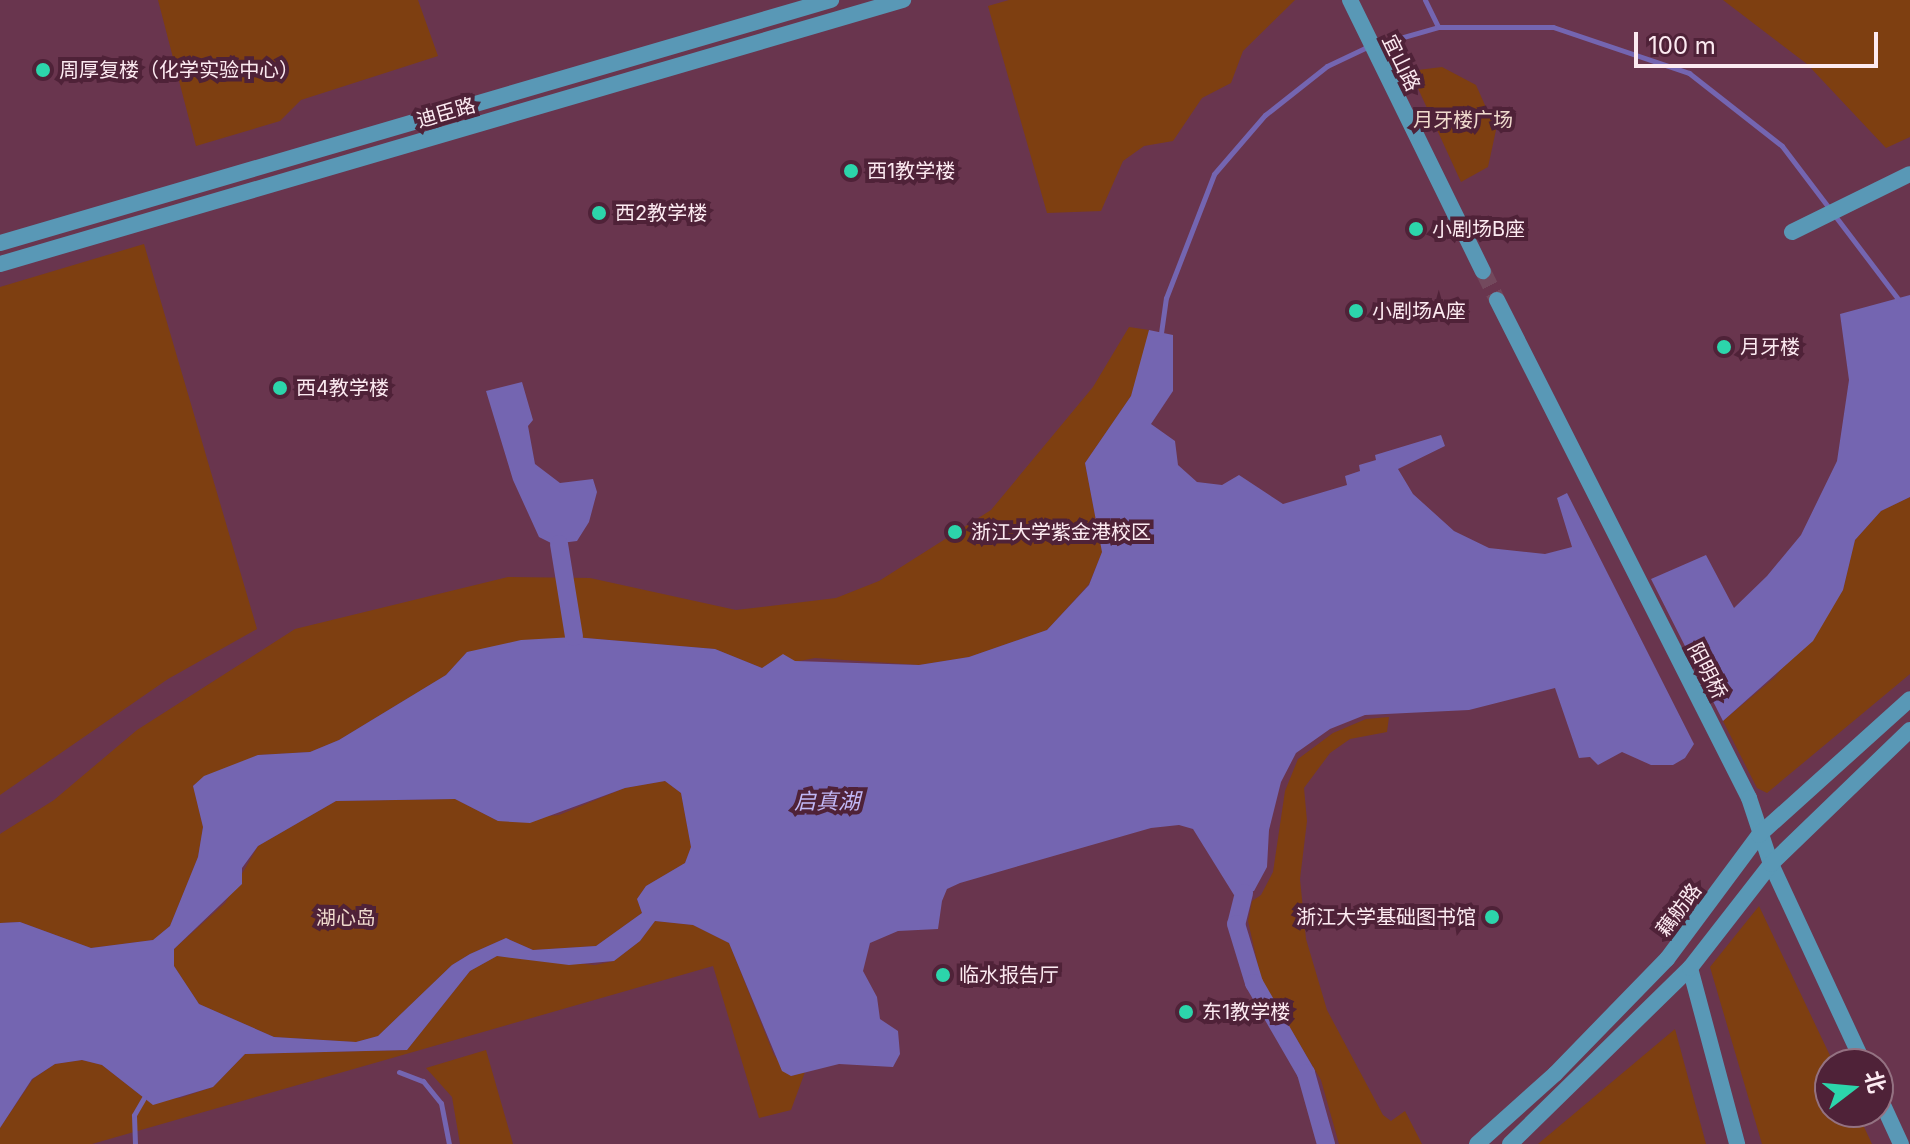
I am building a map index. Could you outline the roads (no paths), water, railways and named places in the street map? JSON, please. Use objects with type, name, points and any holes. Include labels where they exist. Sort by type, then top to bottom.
[{"type":"street","name":"迪臣路","points":[[0,243],[831,0]]},
{"type":"street","name":"迪臣路","points":[[0,264],[903,0]]},
{"type":"street","name":"宜山路","points":[[1350,0],[1483,271]]},
{"type":"street","points":[[1799,228],[1910,174]]},
{"type":"street","name":"阳明桥","points":[[1497,300],[1749,798],[1759,835]]},
{"type":"street","name":"藕舫路","points":[[1477,1144],[1555,1074],[1667,959],[1759,835],[1910,699]]},
{"type":"street","points":[[1510,1144],[1690,968],[1771,864],[1910,730]]},
{"type":"street","points":[[1759,835],[1857,1048]]},
{"type":"street","points":[[1690,968],[1737,1144]]},
{"type":"water","points":[[1910,295],[1910,497],[1881,511],[1855,540],[1843,590],[1813,641],[1723,721],[1651,579],[1706,555],[1734,608],[1767,576],[1801,535],[1837,461],[1849,380],[1840,314]]},
{"type":"water","name":"启真湖","points":[[1149,330],[1173,335],[1173,391],[1151,424],[1175,441],[1178,465],[1197,482],[1222,485],[1239,475],[1283,504],[1347,485],[1345,476],[1360,471],[1359,465],[1376,460],[1375,455],[1441,435],[1445,446],[1398,469],[1413,494],[1454,531],[1489,548],[1545,554],[1572,547],[1557,498],[1567,493],[1694,744],[1685,758],[1673,765],[1651,765],[1622,752],[1598,765],[1590,757],[1579,758],[1555,688],[1469,710],[1365,715],[1330,729],[1296,753],[1281,782],[1269,830],[1267,867],[1254,891],[1234,895],[1193,829],[1179,825],[1151,828],[960,883],[947,889],[938,929],[898,931],[870,943],[863,971],[877,997],[880,1019],[898,1031],[900,1054],[893,1067],[839,1064],[791,1076],[782,1071],[729,943],[693,925],[655,921],[640,941],[614,961],[569,965],[497,956],[470,971],[407,1050],[245,1054],[213,1087],[153,1105],[102,1065],[82,1060],[55,1064],[32,1079],[0,1128],[0,923],[20,922],[91,948],[153,940],[170,926],[198,857],[203,827],[193,786],[204,776],[258,755],[310,752],[339,740],[446,675],[467,652],[521,640],[574,637],[715,649],[762,668],[783,654],[795,661],[919,665],[969,657],[1047,630],[1089,585],[1102,552],[1085,463],[1131,396]],"holes":[[[665,781],[681,793],[691,847],[685,863],[646,886],[637,899],[642,913],[596,946],[533,950],[506,938],[470,954],[452,965],[378,1036],[356,1042],[274,1037],[199,1004],[174,966],[174,949],[242,884],[242,868],[258,846],[336,801],[455,799],[498,821],[530,823],[625,788]]]},
{"type":"water","points":[[522,382],[533,420],[528,426],[535,464],[560,483],[593,479],[597,492],[589,522],[577,541],[553,544],[539,537],[513,480],[486,391]]},
{"type":"waterway","points":[[1425,0],[1438,27]]},
{"type":"waterway","points":[[1161,333],[1166,298],[1214,174],[1265,115],[1327,66],[1365,48],[1438,27],[1553,27],[1689,73],[1782,146],[1899,300]]},
{"type":"waterway","points":[[559,544],[574,637]]},
{"type":"waterway","points":[[1244,893],[1236,924],[1254,983],[1306,1073],[1326,1144]]},
{"type":"waterway","points":[[399,1072],[423,1081],[441,1103],[449,1144]]},
{"type":"waterway","points":[[135,1144],[134,1115],[144,1098]]},
{"type":"tunnel","points":[[1483,271],[1497,300]]},
{"type":"place","name":"周厚复楼（化学实验中心）","points":[[43,70]]},
{"type":"place","name":"西1教学楼","points":[[851,171]]},
{"type":"place","name":"西2教学楼","points":[[599,213]]},
{"type":"place","name":"小剧场B座","points":[[1416,229]]},
{"type":"place","name":"小剧场A座","points":[[1356,311]]},
{"type":"place","name":"月牙楼","points":[[1724,347]]},
{"type":"place","name":"西4教学楼","points":[[280,388]]},
{"type":"place","name":"浙江大学紫金港校区","points":[[955,532]]},
{"type":"place","name":"浙江大学基础图书馆","points":[[1492,917]]},
{"type":"place","name":"临水报告厅","points":[[943,975]]},
{"type":"place","name":"东1教学楼","points":[[1186,1012]]},
{"type":"park label","name":"月牙楼广场","points":[[1463,120]]},
{"type":"park label","name":"湖心岛","points":[[346,918]]}]
